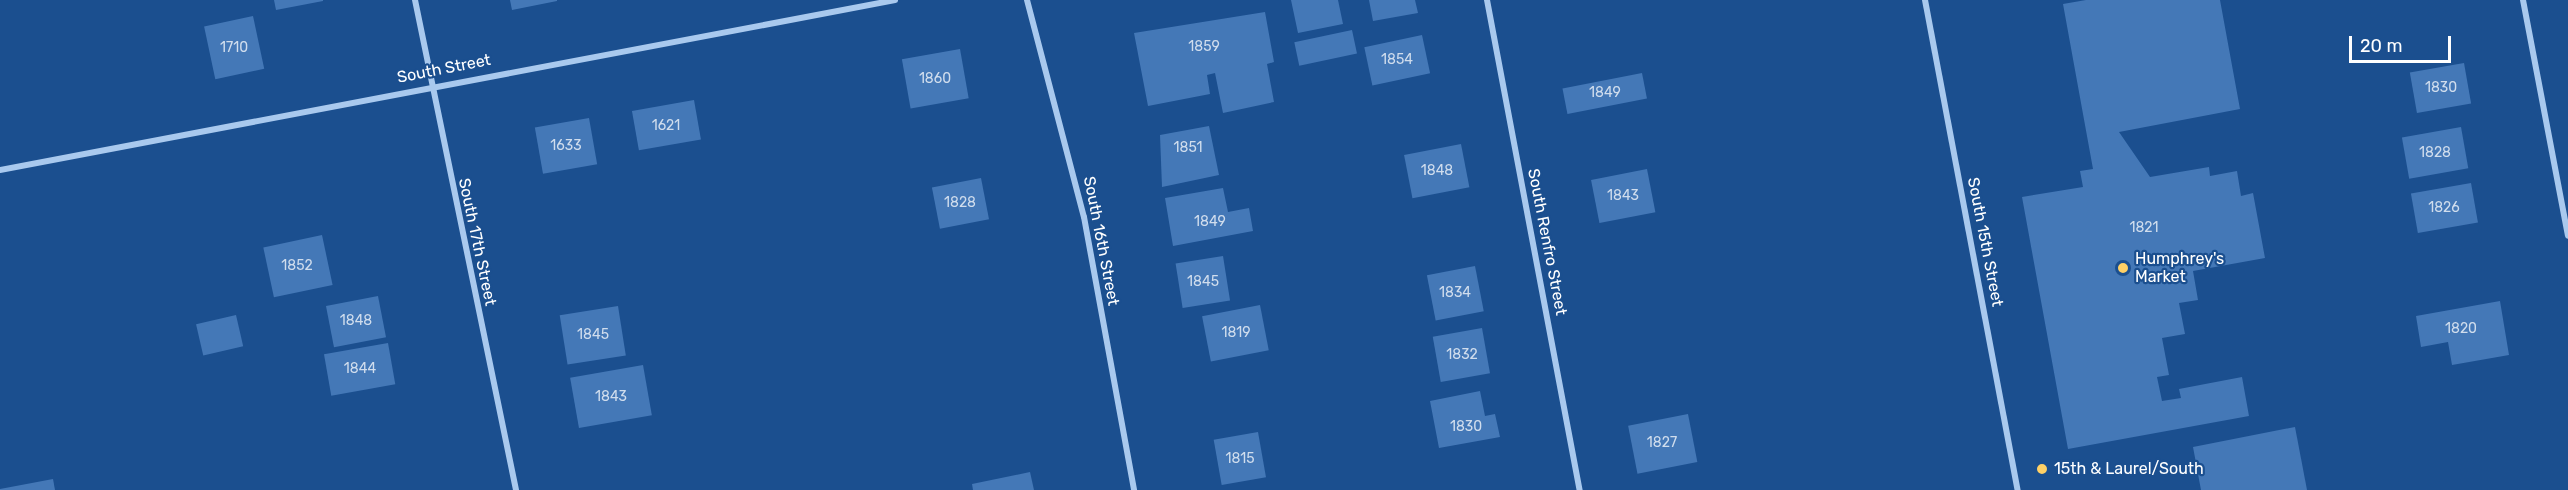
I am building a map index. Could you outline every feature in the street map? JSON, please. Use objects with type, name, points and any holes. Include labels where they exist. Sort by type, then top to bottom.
[{"type":"street","name":"South 17th Street","points":[[415,0],[430,86],[516,490]]},
{"type":"street","name":"South Street","points":[[0,170],[430,86],[895,0]]},
{"type":"street","name":"South 16th Street","points":[[1027,0],[1084,217],[1134,490]]},
{"type":"street","name":"South Renfro Street","points":[[1487,0],[1580,490]]},
{"type":"street","name":"South 15th Street","points":[[1925,0],[2018,490]]},
{"type":"street","points":[[2523,0],[2568,236]]},
{"type":"building","points":[[274,0],[323,0],[323,1],[276,10]]},
{"type":"building","points":[[510,0],[557,0],[557,1],[512,10]]},
{"type":"building","points":[[1291,0],[1338,0],[1343,24],[1298,33]]},
{"type":"building","points":[[1369,0],[1415,0],[1418,13],[1373,21]]},
{"type":"building","points":[[2086,0],[2220,0],[2240,109],[2119,132],[2150,177],[2209,167],[2210,176],[2237,171],[2241,196],[2253,193],[2265,258],[2193,271],[2198,300],[2179,303],[2185,334],[2162,338],[2169,375],[2157,377],[2162,401],[2181,398],[2179,389],[2242,377],[2249,416],[2068,449],[2022,197],[2083,187],[2080,171],[2093,169],[2063,4]]},
{"type":"building","points":[[1265,12],[1274,62],[1267,64],[1274,102],[1223,113],[1215,73],[1207,75],[1210,94],[1148,106],[1134,33]]},
{"type":"building","points":[[253,16],[264,69],[215,79],[204,26]]},
{"type":"building","points":[[1352,30],[1357,53],[1299,66],[1294,42]]},
{"type":"building","points":[[1422,35],[1430,73],[1372,85],[1364,47]]},
{"type":"building","points":[[960,49],[969,98],[911,108],[902,59]]},
{"type":"building","points":[[2464,63],[2471,103],[2417,113],[2410,73]]},
{"type":"building","points":[[1642,73],[1647,99],[1567,114],[1562,88]]},
{"type":"building","points":[[694,100],[701,139],[639,150],[632,111]]},
{"type":"building","points":[[589,118],[597,164],[543,174],[535,128]]},
{"type":"building","points":[[1209,126],[1219,175],[1162,187],[1160,135]]},
{"type":"building","points":[[2461,127],[2468,168],[2409,179],[2402,137]]},
{"type":"building","points":[[1461,144],[1469,187],[1412,198],[1404,155]]},
{"type":"building","points":[[1647,169],[1655,212],[1599,223],[1591,180]]},
{"type":"building","points":[[981,178],[989,219],[940,229],[932,188]]},
{"type":"building","points":[[2471,183],[2478,222],[2418,233],[2411,194]]},
{"type":"building","points":[[1223,188],[1228,212],[1249,208],[1253,231],[1173,246],[1165,198]]},
{"type":"building","points":[[322,235],[333,285],[274,297],[263,247]]},
{"type":"building","points":[[1223,256],[1230,300],[1183,308],[1176,264]]},
{"type":"building","points":[[1475,266],[1484,311],[1436,321],[1427,275]]},
{"type":"building","points":[[378,296],[386,337],[334,347],[326,306]]},
{"type":"building","points":[[2500,301],[2509,355],[2452,365],[2448,342],[2421,347],[2416,316]]},
{"type":"building","points":[[1260,305],[1269,350],[1211,361],[1202,316]]},
{"type":"building","points":[[618,306],[626,355],[568,365],[560,315]]},
{"type":"building","points":[[236,315],[243,346],[203,355],[196,324]]},
{"type":"building","points":[[1482,328],[1490,373],[1441,382],[1433,337]]},
{"type":"building","points":[[388,343],[395,384],[331,396],[324,354]]},
{"type":"building","points":[[643,365],[652,415],[579,428],[570,378]]},
{"type":"building","points":[[1480,391],[1485,416],[1495,414],[1500,437],[1439,448],[1430,401]]},
{"type":"building","points":[[1688,414],[1697,462],[1637,474],[1628,426]]},
{"type":"building","points":[[2295,427],[2307,490],[2201,490],[2193,447]]},
{"type":"building","points":[[1258,432],[1266,477],[1222,485],[1214,440]]},
{"type":"building","points":[[1030,472],[1034,490],[973,490],[972,484]]},
{"type":"building","points":[[53,479],[55,490],[0,490],[0,489]]},
{"type":"place","name":"Humphrey's Market","points":[[2123,268]]},
{"type":"place","name":"15th & Laurel/South","points":[[2042,469]]}]
